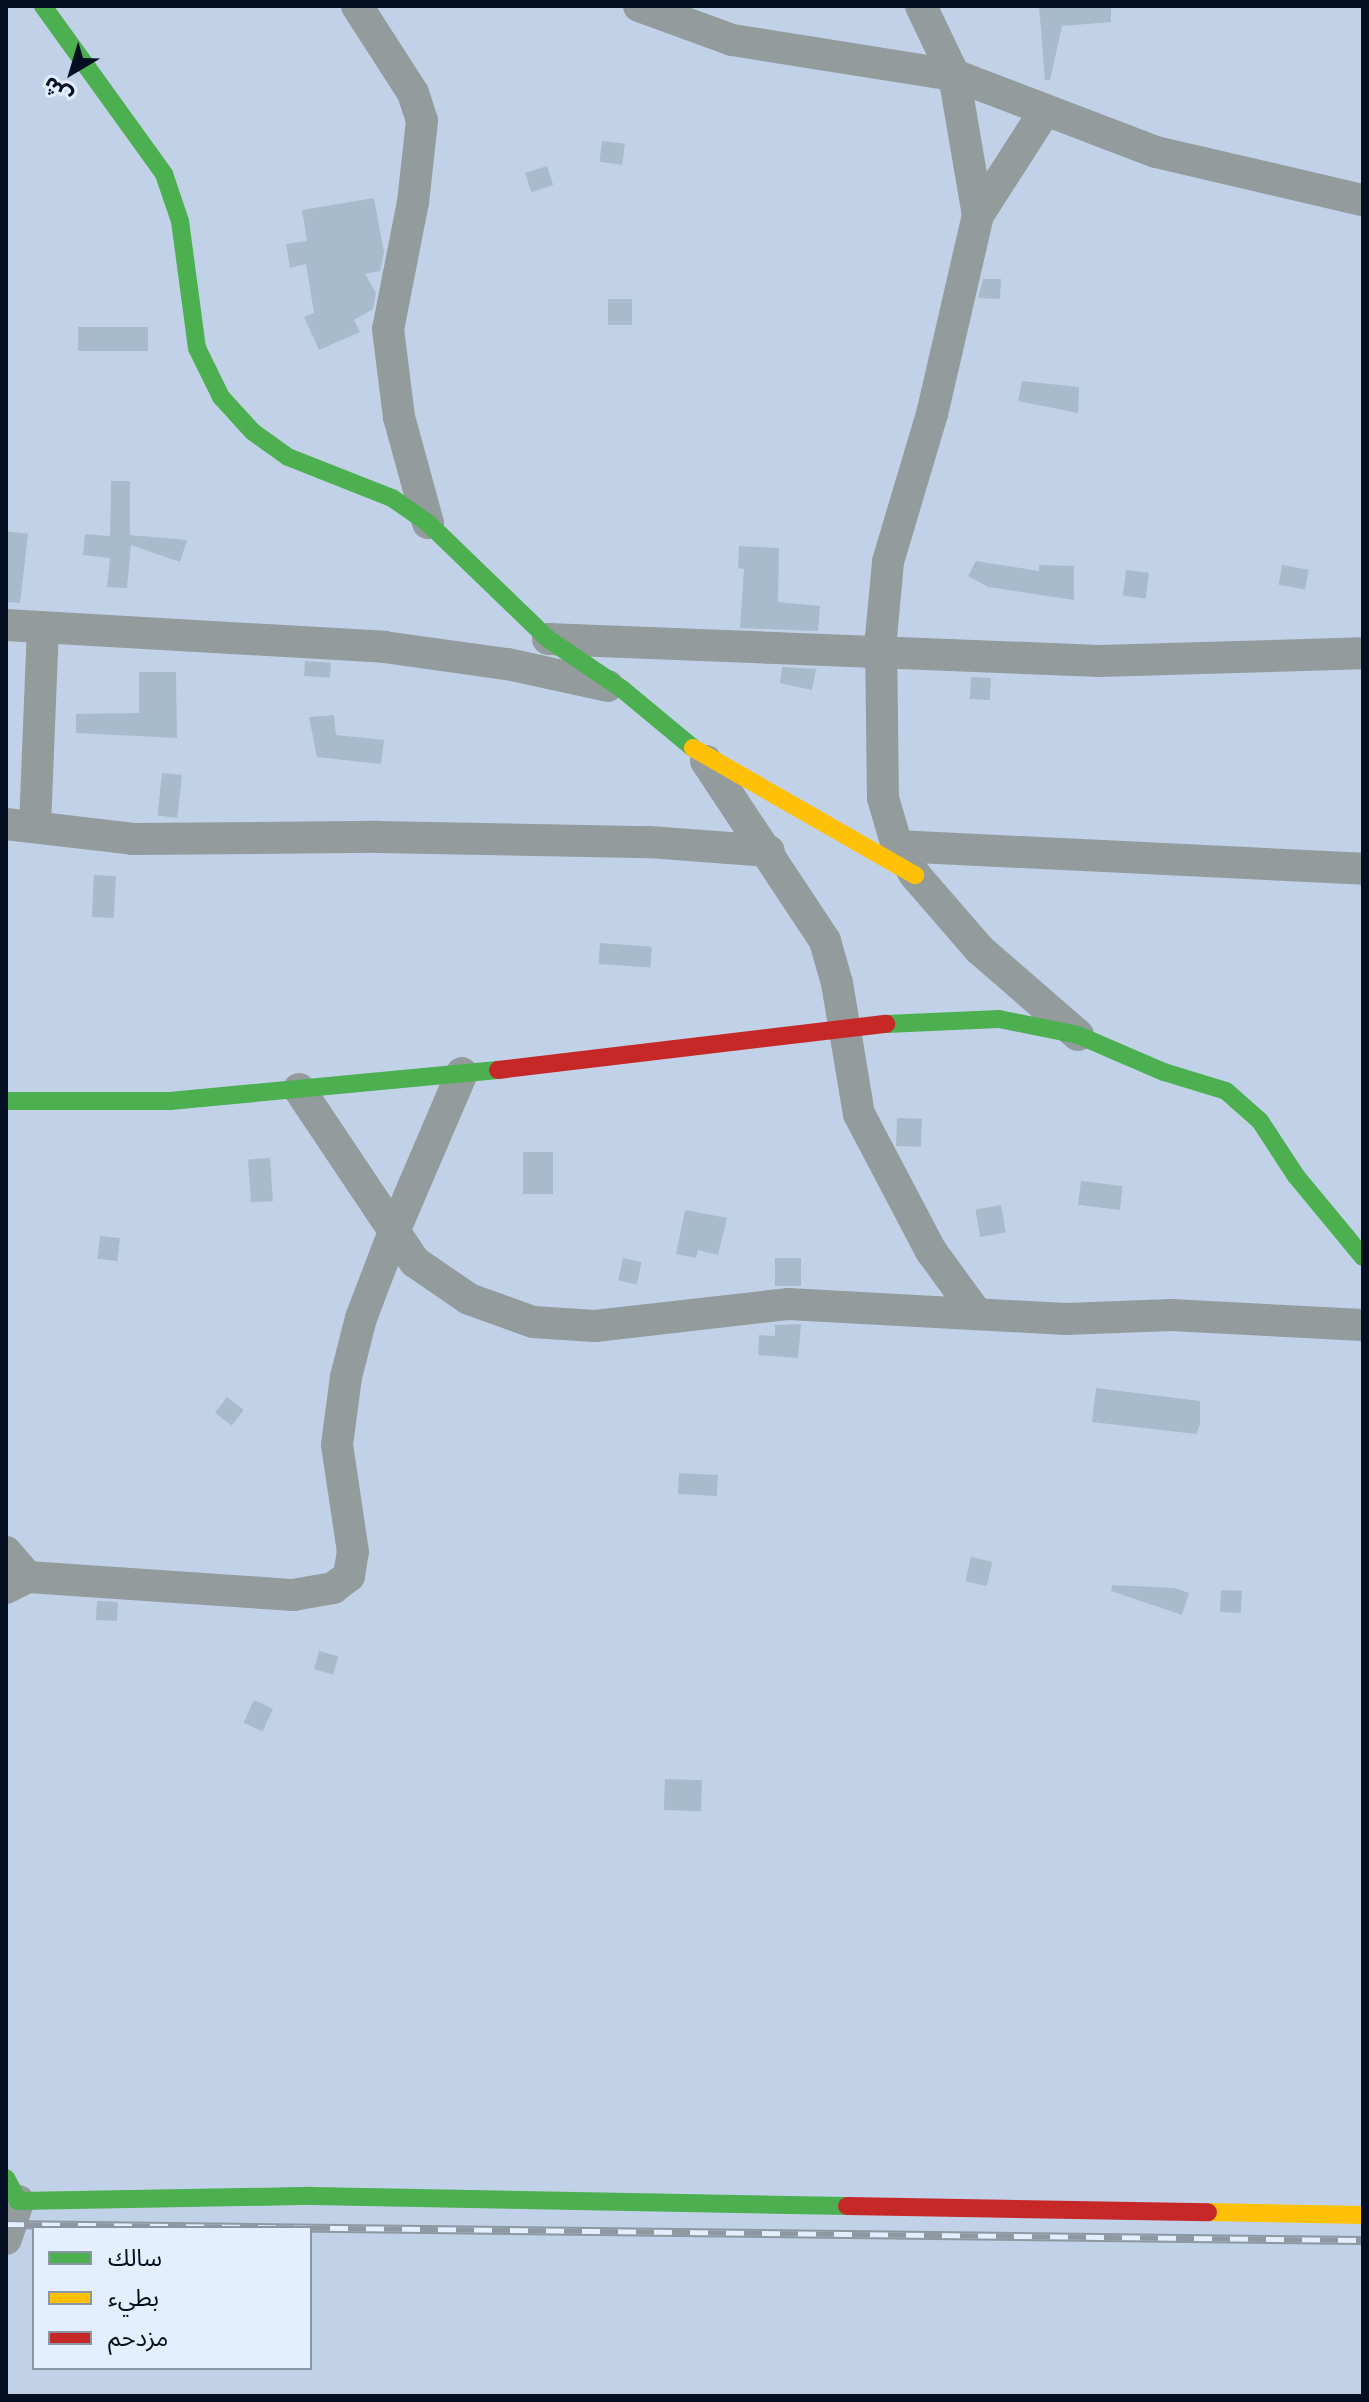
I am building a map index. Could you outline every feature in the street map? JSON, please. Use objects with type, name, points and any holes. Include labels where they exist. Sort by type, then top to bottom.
[{"type":"street","points":[[43,6],[164,174],[180,221],[197,348],[221,397],[253,432],[288,457],[392,498],[428,523],[548,639],[622,689],[702,755],[915,875]]},
{"type":"street","points":[[357,6],[413,93],[422,121],[413,202],[388,329],[399,417],[428,523]]},
{"type":"street","points":[[639,6],[732,40],[954,75],[1044,112],[1156,152],[1363,200]]},
{"type":"street","points":[[921,6],[954,75],[978,215]]},
{"type":"street","points":[[1044,112],[978,215],[932,414],[888,562],[881,651],[883,798],[897,846],[915,875],[979,949],[1078,1035]]},
{"type":"street","points":[[6,625],[384,647],[507,664],[622,689]]},
{"type":"street","points":[[43,629],[20,825],[133,839],[393,837],[649,842],[769,851]]},
{"type":"street","points":[[548,639],[1100,661],[1363,653]]},
{"type":"street","points":[[702,755],[769,851],[825,941],[845,1028],[859,1114],[931,1251],[977,1314]]},
{"type":"street","points":[[897,846],[1363,869]]},
{"type":"street","points":[[6,1101],[170,1101],[462,1073],[919,1020],[999,1019],[1078,1035],[1164,1072],[1226,1091],[1260,1121],[1296,1176],[1363,1257]]},
{"type":"street","points":[[6,1552],[17,1583],[293,1595],[333,1588],[349,1576],[353,1552],[337,1445],[346,1377],[361,1318],[393,1234],[462,1073]]},
{"type":"street","points":[[299,1089],[393,1234],[415,1262],[469,1299],[533,1322],[595,1326],[788,1304],[1066,1319],[1171,1315],[1363,1325]]},
{"type":"street","points":[[6,2239],[12,2190],[1363,2215]]},
{"type":"building","points":[[1039,6],[1111,6],[1111,22],[1062,26],[1050,80],[1045,80]]},
{"type":"building","points":[[602,141],[625,144],[622,165],[599,162]]},
{"type":"building","points":[[547,166],[553,185],[531,192],[525,173]]},
{"type":"building","points":[[374,198],[384,253],[380,271],[365,274],[376,293],[373,309],[354,320],[360,332],[319,350],[304,317],[314,313],[306,264],[290,268],[286,244],[307,241],[302,210]]},
{"type":"building","points":[[983,279],[1001,279],[1000,299],[978,298]]},
{"type":"building","points":[[608,299],[632,299],[632,325],[608,325]]},
{"type":"building","points":[[78,327],[148,327],[148,351],[78,351]]},
{"type":"building","points":[[1022,381],[1079,387],[1078,413],[1018,401]]},
{"type":"building","points":[[111,481],[130,481],[130,535],[187,540],[180,562],[131,545],[127,588],[107,587],[110,558],[83,555],[85,534],[110,536]]},
{"type":"building","points":[[6,531],[28,534],[20,603],[6,602]]},
{"type":"building","points":[[739,546],[779,548],[778,602],[820,606],[818,631],[740,628],[744,569],[738,568]]},
{"type":"building","points":[[976,561],[1039,571],[1039,565],[1074,566],[1074,600],[988,587],[968,576]]},
{"type":"building","points":[[1282,565],[1309,570],[1305,589],[1279,585]]},
{"type":"building","points":[[1126,570],[1149,573],[1146,599],[1123,596]]},
{"type":"building","points":[[305,661],[331,663],[330,678],[304,676]]},
{"type":"building","points":[[782,667],[816,669],[812,690],[780,683]]},
{"type":"building","points":[[139,672],[176,672],[177,738],[76,733],[76,714],[139,713]]},
{"type":"building","points":[[971,677],[991,678],[990,700],[970,699]]},
{"type":"building","points":[[334,715],[336,735],[384,740],[381,764],[317,757],[309,717]]},
{"type":"building","points":[[162,773],[182,775],[177,818],[158,816]]},
{"type":"building","points":[[94,875],[116,876],[114,918],[92,917]]},
{"type":"building","points":[[600,943],[652,947],[650,968],[599,964]]},
{"type":"building","points":[[897,1118],[922,1119],[921,1147],[896,1146]]},
{"type":"building","points":[[523,1152],[553,1152],[553,1194],[523,1194]]},
{"type":"building","points":[[270,1158],[273,1201],[251,1202],[248,1160]]},
{"type":"building","points":[[1081,1181],[1123,1186],[1120,1210],[1078,1205]]},
{"type":"building","points":[[1001,1205],[1006,1233],[980,1237],[975,1210]]},
{"type":"building","points":[[685,1210],[727,1218],[718,1255],[698,1250],[696,1258],[676,1254]]},
{"type":"building","points":[[100,1236],[120,1238],[117,1261],[98,1259]]},
{"type":"building","points":[[623,1258],[642,1262],[637,1284],[618,1280]]},
{"type":"building","points":[[775,1258],[801,1258],[801,1286],[775,1286]]},
{"type":"building","points":[[801,1324],[798,1358],[758,1355],[759,1335],[775,1336],[775,1325]]},
{"type":"building","points":[[1096,1388],[1200,1401],[1200,1425],[1196,1434],[1092,1422]]},
{"type":"building","points":[[227,1397],[244,1410],[232,1426],[215,1413]]},
{"type":"building","points":[[679,1473],[718,1475],[717,1496],[678,1494]]},
{"type":"building","points":[[971,1557],[992,1562],[987,1586],[965,1581]]},
{"type":"building","points":[[1112,1585],[1175,1588],[1189,1593],[1182,1615],[1111,1591]]},
{"type":"building","points":[[1221,1590],[1242,1591],[1241,1613],[1220,1612]]},
{"type":"building","points":[[97,1601],[118,1602],[117,1621],[96,1620]]},
{"type":"building","points":[[319,1651],[338,1656],[333,1675],[314,1669]]},
{"type":"building","points":[[254,1700],[273,1709],[262,1732],[243,1723]]},
{"type":"building","points":[[665,1779],[702,1780],[701,1811],[664,1810]]},
{"type":"railway","points":[[6,2224],[176,2226]]},
{"type":"railway","points":[[312,2228],[1363,2240]]},
{"type":"traffic: fast","points":[[43,6],[164,174],[180,221],[197,348],[221,397],[253,432],[288,457],[392,498],[428,523],[548,639],[622,689],[693,748]]},
{"type":"traffic: fast","points":[[886,1024],[999,1019],[1078,1035],[1164,1072],[1226,1091],[1260,1121],[1296,1176],[1363,1257]]},
{"type":"traffic: fast","points":[[6,1101],[170,1101],[498,1070]]},
{"type":"traffic: fast","points":[[6,2178],[18,2201],[312,2196],[847,2206]]},
{"type":"traffic: slow","points":[[693,748],[915,875]]},
{"type":"traffic: slow","points":[[1208,2212],[1363,2215]]},
{"type":"traffic: jam","points":[[498,1070],[886,1024]]},
{"type":"traffic: jam","points":[[847,2206],[1208,2212]]}]
